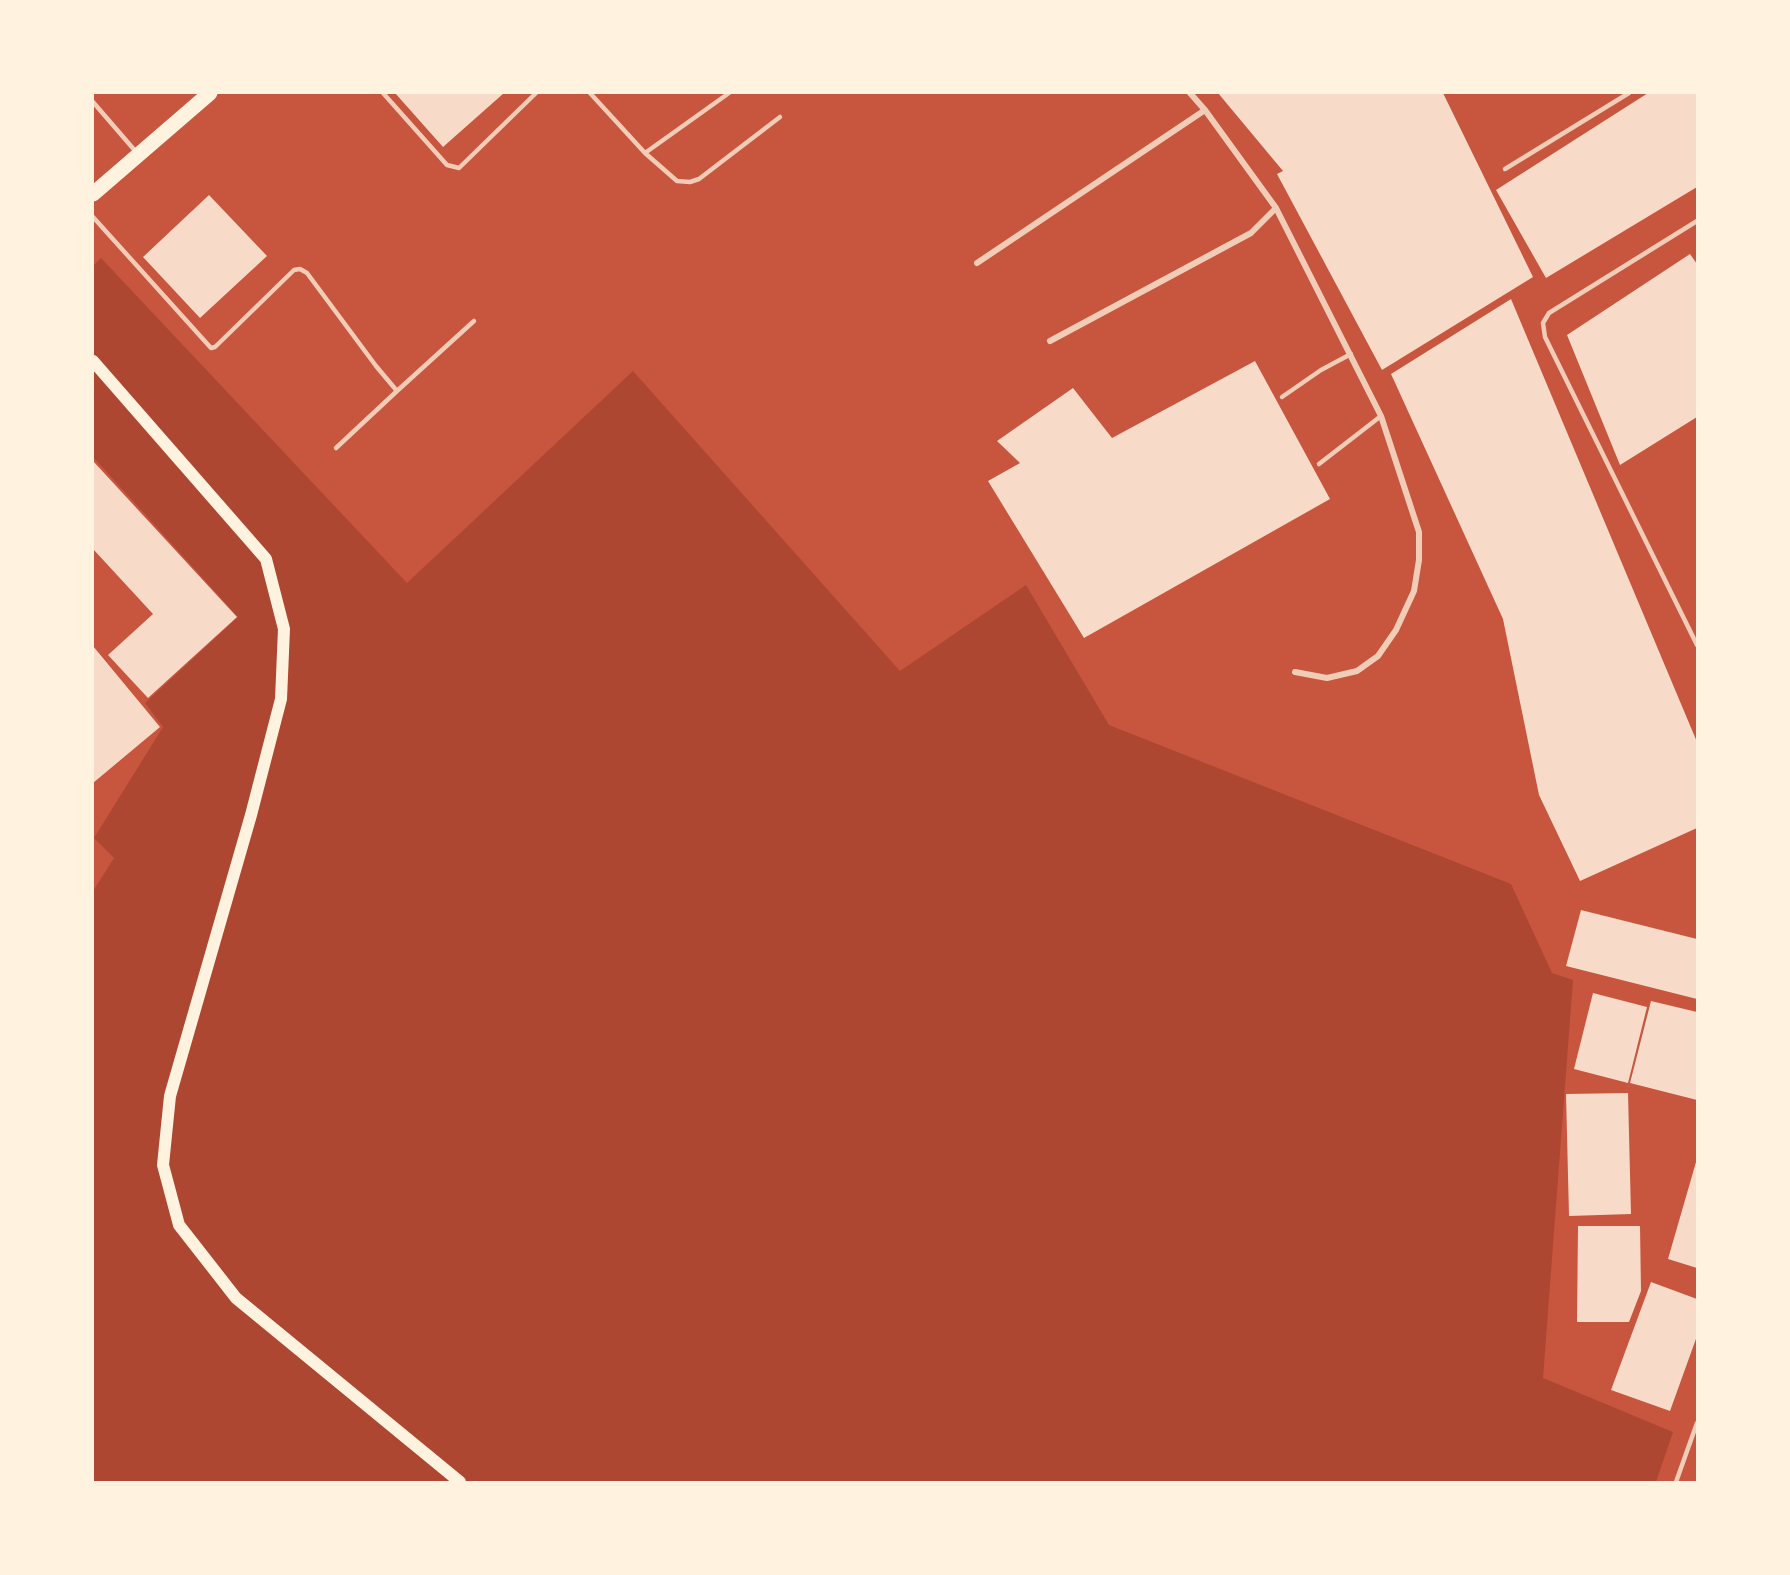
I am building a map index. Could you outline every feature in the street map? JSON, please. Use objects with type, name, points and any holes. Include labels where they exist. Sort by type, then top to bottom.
[{"type":"main road","points":[[93,194],[210,93]]},
{"type":"main road","points":[[93,361],[266,559],[284,629],[281,699],[251,815],[170,1096],[163,1165],[179,1225],[236,1298],[460,1482]]},
{"type":"street","points":[[1190,93],[1205,110],[1276,208],[1381,416],[1419,532],[1419,560],[1414,591],[1396,630],[1378,656],[1357,671],[1327,678],[1294,672]]},
{"type":"street","points":[[977,263],[1205,110]]},
{"type":"street","points":[[1050,341],[1251,232],[1276,208]]},
{"type":"lane","points":[[383,93],[447,165],[459,168],[537,93]]},
{"type":"lane","points":[[590,93],[645,153],[677,181],[690,182],[699,179],[780,117]]},
{"type":"lane","points":[[645,153],[729,93]]},
{"type":"lane","points":[[1505,169],[1629,93]]},
{"type":"lane","points":[[93,102],[138,155]]},
{"type":"lane","points":[[93,216],[211,348],[216,347],[294,270],[300,269],[307,273],[397,391]]},
{"type":"lane","points":[[1697,221],[1549,313],[1543,323],[1545,338],[1697,645]]},
{"type":"lane","points":[[336,447],[474,321]]},
{"type":"lane","points":[[1282,397],[1321,370],[1351,354]]},
{"type":"lane","points":[[1319,464],[1381,416]]},
{"type":"lane","points":[[1676,1482],[1697,1424]]},
{"type":"shaded area","points":[[101,258],[407,583],[633,371],[900,671],[1026,585],[1109,725],[1511,884],[1552,973],[1573,980],[1543,1378],[1673,1432],[1656,1482],[93,1482],[93,891],[114,858],[94,838],[163,727],[145,703],[238,617],[93,457],[93,266]]},
{"type":"building","points":[[395,93],[504,93],[443,147]]},
{"type":"building","points":[[1218,93],[1443,93],[1533,277],[1382,370],[1277,174],[1283,171]]},
{"type":"building","points":[[1648,93],[1697,93],[1697,187],[1546,278],[1496,190]]},
{"type":"building","points":[[209,195],[267,256],[200,318],[143,257]]},
{"type":"building","points":[[1690,254],[1697,264],[1697,417],[1620,465],[1567,335]]},
{"type":"building","points":[[1511,299],[1697,742],[1697,828],[1580,881],[1539,795],[1503,619],[1391,374]]},
{"type":"building","points":[[1255,361],[1330,499],[1084,638],[988,481],[1020,463],[997,441],[1073,388],[1112,438]]},
{"type":"building","points":[[93,461],[237,617],[148,698],[108,655],[153,614],[93,549]]},
{"type":"building","points":[[93,646],[160,727],[93,783]]},
{"type":"building","points":[[1581,910],[1697,939],[1697,999],[1566,966]]},
{"type":"building","points":[[1593,993],[1647,1007],[1628,1083],[1574,1069]]},
{"type":"building","points":[[1651,1001],[1697,1012],[1697,1100],[1630,1083]]},
{"type":"building","points":[[1628,1093],[1631,1214],[1569,1216],[1566,1094]]},
{"type":"building","points":[[1697,1162],[1697,1268],[1668,1259]]},
{"type":"building","points":[[1578,1226],[1640,1226],[1641,1291],[1629,1322],[1577,1322]]},
{"type":"building","points":[[1651,1282],[1697,1299],[1697,1336],[1670,1411],[1611,1390]]}]
